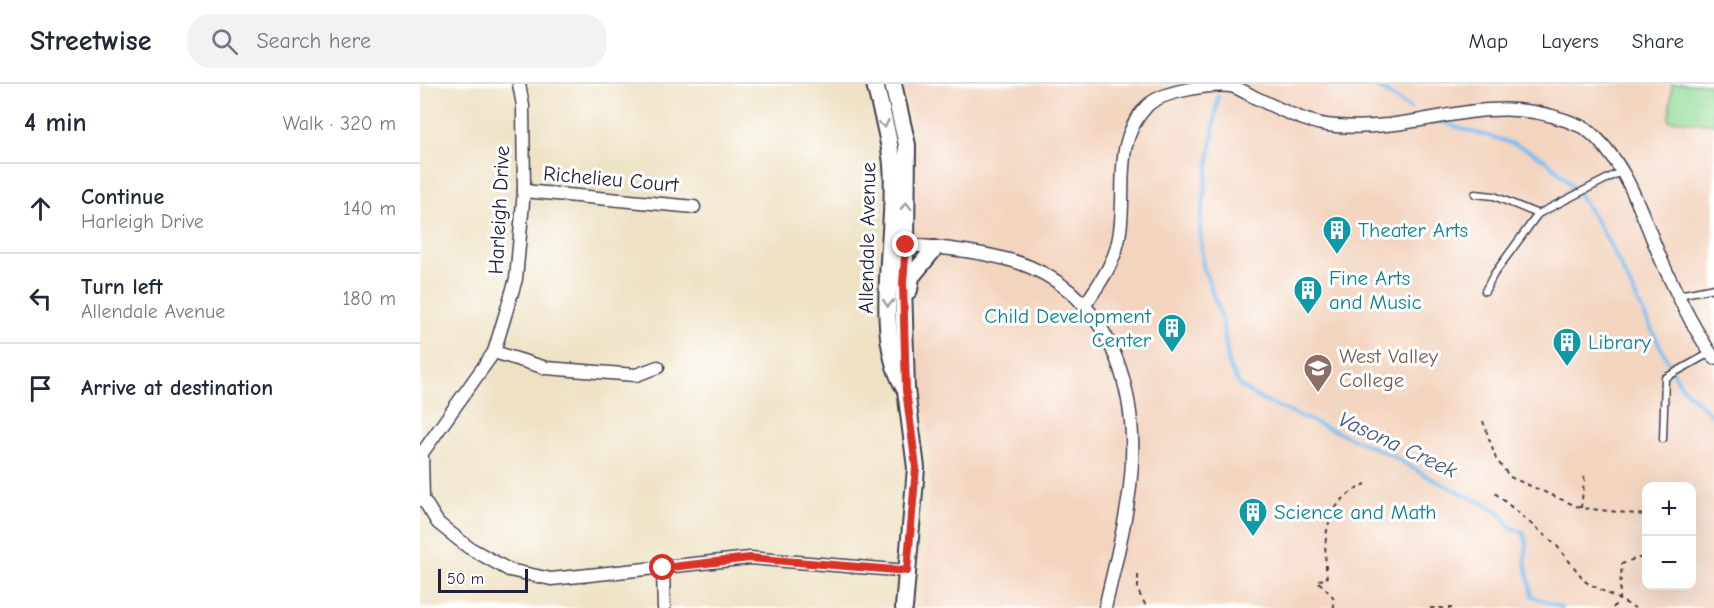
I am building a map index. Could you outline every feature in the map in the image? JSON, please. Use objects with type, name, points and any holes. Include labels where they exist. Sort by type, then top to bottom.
[{"type":"street","name":"Harleigh Drive","points":[[519,84],[523,106],[524,191],[516,279],[494,352],[439,427],[421,457],[423,499],[438,523],[468,547],[509,570],[551,579],[750,558],[907,571]]},
{"type":"street","name":"Allendale Avenue","points":[[875,84],[892,165],[903,283],[906,390],[916,468],[904,608]]},
{"type":"street","name":"Allendale Avenue","points":[[892,84],[906,145],[899,245],[887,312],[894,368],[906,390]]},
{"type":"street","points":[[1085,305],[1107,272],[1118,243],[1125,141],[1146,106],[1178,89],[1230,85],[1300,119],[1335,126],[1364,126],[1397,121],[1474,99]]},
{"type":"street","points":[[1512,97],[1544,104],[1585,128],[1604,146],[1622,171],[1679,295],[1712,355]]},
{"type":"street","name":"Richelieu Court","points":[[524,191],[694,207]]},
{"type":"street","points":[[899,245],[1020,263],[1050,278],[1085,305],[1096,319],[1116,356],[1126,387],[1132,422],[1130,489],[1105,608]]},
{"type":"street","points":[[904,318],[911,277],[933,249]]},
{"type":"street","points":[[494,352],[546,368],[636,375],[658,367]]},
{"type":"street","points":[[663,568],[664,608]]},
{"type":"lane","points":[[1485,291],[1494,274],[1539,214],[1622,171]]},
{"type":"lane","points":[[1475,195],[1494,196],[1539,214]]},
{"type":"lane","points":[[1679,295],[1714,288]]},
{"type":"lane","points":[[1663,438],[1665,378],[1712,355]]},
{"type":"path","points":[[1483,421],[1496,459],[1510,477],[1581,508],[1642,514]]},
{"type":"path","points":[[1581,508],[1585,473]]},
{"type":"path","points":[[1334,608],[1333,597],[1317,580],[1328,579],[1324,548],[1326,534],[1337,505],[1345,494],[1366,484]]},
{"type":"path","points":[[1495,493],[1557,546],[1586,582],[1635,608]]},
{"type":"path","points":[[1614,607],[1619,599],[1622,564],[1642,558]]},
{"type":"path","points":[[1138,575],[1138,591],[1147,608]]},
{"type":"path","points":[[1430,608],[1452,608]]},
{"type":"shaded area","name":"West Valley College","points":[[903,84],[1714,84],[1714,608],[922,608],[931,455],[914,333],[916,136]]},
{"type":"green space","points":[[1672,84],[1714,84],[1714,124],[1669,120]]},
{"type":"waterway","points":[[1373,84],[1411,109]]},
{"type":"waterway","name":"Vasona Creek","points":[[1218,96],[1200,226],[1203,266],[1222,319],[1229,366],[1240,386],[1262,400],[1391,455],[1428,477],[1498,511],[1511,528],[1523,532],[1527,544],[1525,559],[1532,596],[1562,608]]},
{"type":"waterway","points":[[1439,121],[1530,151],[1562,175],[1597,221],[1676,378],[1689,394],[1714,417]]},
{"type":"place","name":"Theater Arts","points":[[1337,256]]},
{"type":"place","name":"Fine Arts and Music","points":[[1308,316]]},
{"type":"place","name":"Child Development Center","points":[[1172,354]]},
{"type":"place","name":"Library","points":[[1567,368]]},
{"type":"place","name":"West Valley College","points":[[1318,394]]},
{"type":"place","name":"Science and Math","points":[[1253,538]]},
{"type":"route","points":[[663,568],[750,558],[907,571],[916,468],[906,390],[903,283],[906,245]]}]
